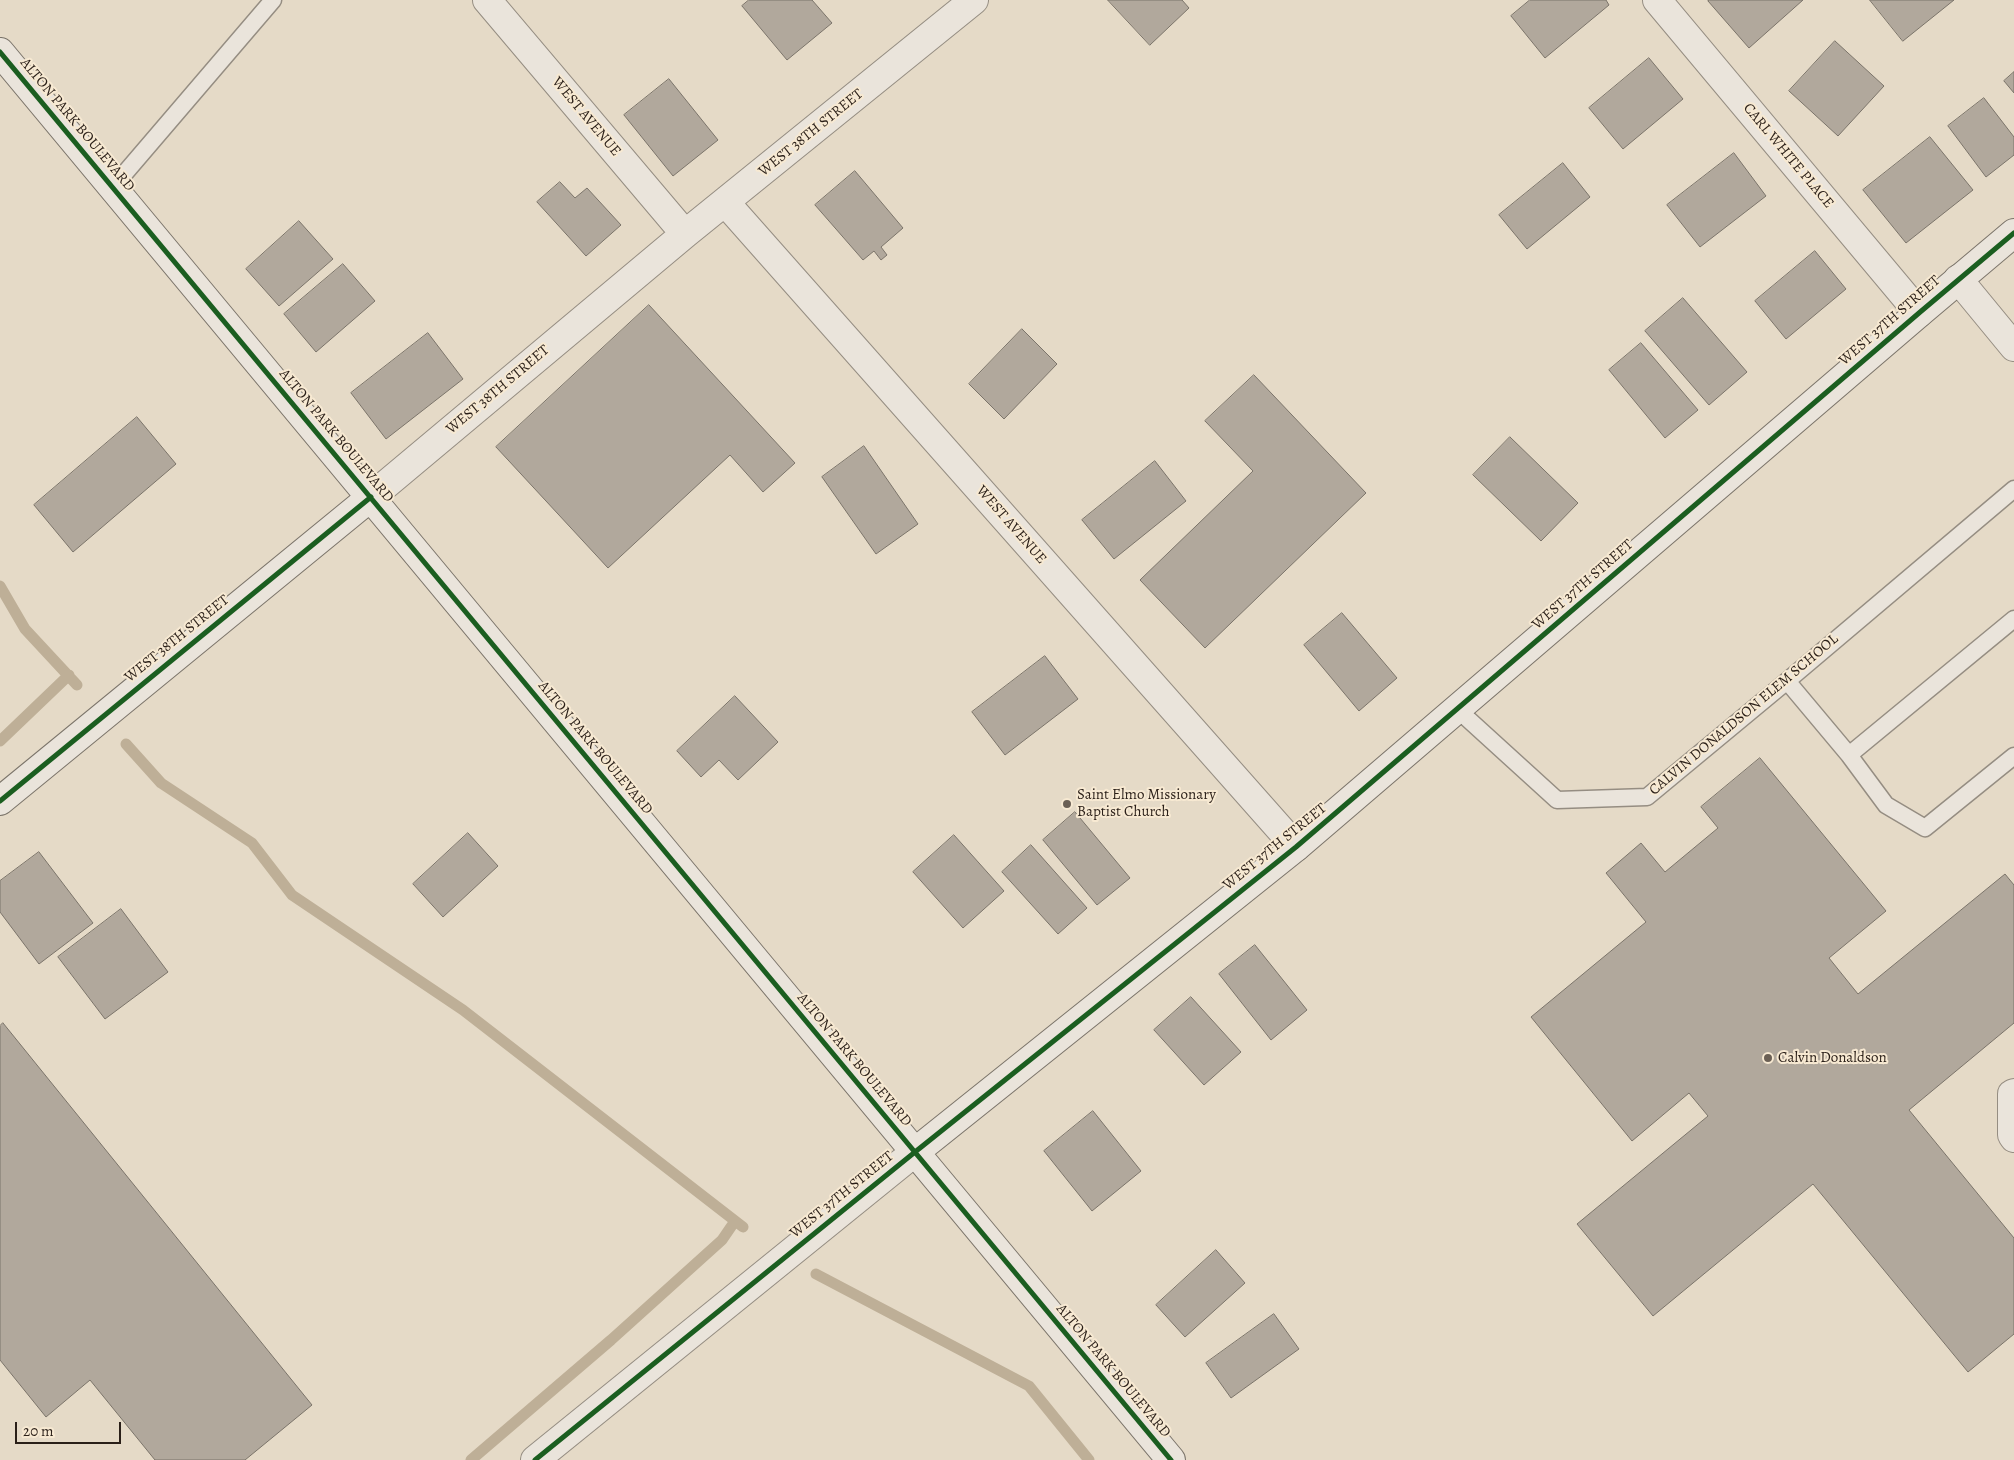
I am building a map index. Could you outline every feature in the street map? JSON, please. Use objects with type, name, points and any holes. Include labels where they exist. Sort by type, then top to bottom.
[{"type":"street","name":"WEST AVENUE","points":[[487,0],[685,234]]},
{"type":"street","name":"WEST 38TH STREET","points":[[0,801],[371,497],[685,234],[974,0]]},
{"type":"street","name":"CARL WHITE PLACE","points":[[1657,0],[1919,313]]},
{"type":"street","name":"ALTON PARK BOULEVARD","points":[[0,52],[1171,1460]]},
{"type":"street","name":"WEST AVENUE","points":[[725,202],[1296,847]]},
{"type":"street","name":"WEST 37TH STREET","points":[[535,1460],[914,1152],[1296,847],[2014,233]]},
{"type":"street","points":[[1958,279],[2014,347]]},
{"type":"street","points":[[2014,1093],[2012,1135],[2014,1138]]},
{"type":"lane","points":[[113,188],[273,0]]},
{"type":"lane","name":"CALVIN DONALDSON ELEM SCHOOL","points":[[1457,709],[1557,800],[1646,797],[1787,681],[2014,489]]},
{"type":"lane","points":[[1849,755],[2014,619]]},
{"type":"lane","points":[[1787,681],[1849,755],[1886,805],[1924,828],[2014,756]]},
{"type":"building","points":[[749,0],[812,0],[832,23],[787,60],[742,6]]},
{"type":"building","points":[[1108,0],[1182,0],[1189,8],[1150,45]]},
{"type":"building","points":[[1530,0],[1606,0],[1609,5],[1545,58],[1511,16]]},
{"type":"building","points":[[1803,0],[1749,48],[1708,1]]},
{"type":"building","points":[[1870,0],[1954,0],[1903,41]]},
{"type":"building","points":[[1835,41],[1884,86],[1838,136],[1789,91]]},
{"type":"building","points":[[1649,58],[1683,99],[1623,149],[1589,108]]},
{"type":"building","points":[[2014,72],[2014,93],[2004,81]]},
{"type":"building","points":[[669,79],[718,140],[673,176],[624,115]]},
{"type":"building","points":[[1984,98],[2014,137],[2014,155],[1986,177],[1948,126]]},
{"type":"building","points":[[1930,137],[1973,190],[1906,243],[1863,190]]},
{"type":"building","points":[[1734,153],[1766,196],[1700,247],[1667,205]]},
{"type":"building","points":[[1563,163],[1590,197],[1527,249],[1499,215]]},
{"type":"building","points":[[855,171],[903,228],[881,247],[887,255],[881,260],[874,251],[863,260],[815,205]]},
{"type":"building","points":[[560,182],[575,198],[587,188],[621,225],[586,256],[537,202]]},
{"type":"building","points":[[299,221],[333,259],[279,306],[246,269]]},
{"type":"building","points":[[1815,251],[1846,289],[1786,339],[1755,301]]},
{"type":"building","points":[[343,264],[375,301],[316,352],[284,314]]},
{"type":"building","points":[[1683,298],[1747,372],[1709,405],[1645,331]]},
{"type":"building","points":[[649,305],[795,463],[763,492],[730,455],[608,568],[496,447]]},
{"type":"building","points":[[1022,329],[1057,364],[1004,419],[969,384]]},
{"type":"building","points":[[428,333],[463,379],[386,439],[351,393]]},
{"type":"building","points":[[1641,343],[1698,410],[1665,438],[1609,370]]},
{"type":"building","points":[[1254,375],[1366,493],[1205,648],[1140,580],[1253,471],[1205,421]]},
{"type":"building","points":[[137,417],[176,464],[73,552],[34,505]]},
{"type":"building","points":[[1510,437],[1578,503],[1541,541],[1473,475]]},
{"type":"building","points":[[864,446],[918,524],[876,554],[822,477]]},
{"type":"building","points":[[1155,461],[1186,501],[1114,559],[1082,520]]},
{"type":"building","points":[[1342,613],[1397,678],[1359,711],[1304,645]]},
{"type":"building","points":[[1045,656],[1078,699],[1005,755],[972,712]]},
{"type":"building","points":[[735,696],[778,742],[738,780],[719,760],[701,777],[677,751]]},
{"type":"building","name":"Calvin Donaldson","points":[[1760,758],[1886,911],[1829,958],[1858,994],[2005,874],[2014,885],[2014,1023],[1909,1110],[2014,1238],[2014,1334],[1968,1372],[1813,1184],[1653,1316],[1577,1224],[1708,1116],[1689,1093],[1632,1141],[1531,1017],[1646,922],[1606,873],[1641,843],[1665,872],[1718,828],[1701,807]]},
{"type":"building","points":[[1075,812],[1130,878],[1097,905],[1043,840]]},
{"type":"building","points":[[468,833],[498,866],[443,917],[413,884]]},
{"type":"building","points":[[954,835],[1004,891],[963,928],[913,872]]},
{"type":"building","points":[[1031,845],[1087,908],[1058,934],[1002,872]]},
{"type":"building","points":[[39,852],[93,923],[39,964],[0,912],[0,881]]},
{"type":"building","points":[[121,909],[168,972],[105,1019],[58,957]]},
{"type":"building","points":[[1255,945],[1307,1010],[1271,1040],[1219,974]]},
{"type":"building","points":[[1191,997],[1241,1052],[1204,1085],[1154,1030]]},
{"type":"building","points":[[3,1023],[312,1405],[245,1460],[155,1460],[90,1380],[46,1417],[0,1360],[0,1026]]},
{"type":"building","points":[[1093,1111],[1141,1171],[1092,1211],[1044,1151]]},
{"type":"building","points":[[1216,1250],[1245,1283],[1185,1337],[1156,1305]]},
{"type":"building","points":[[1274,1314],[1299,1349],[1231,1398],[1206,1363]]},
{"type":"waterway","points":[[0,586],[25,629],[77,685]]},
{"type":"waterway","points":[[0,741],[69,675]]},
{"type":"waterway","points":[[126,744],[161,783],[252,843],[292,895],[463,1010],[743,1227]]},
{"type":"waterway","points":[[471,1460],[611,1340],[722,1240],[735,1221]]},
{"type":"waterway","points":[[816,1274],[1029,1386],[1089,1460]]},
{"type":"cycle path","points":[[0,52],[1171,1460]]},
{"type":"cycle path","points":[[535,1460],[1296,847],[2014,233]]},
{"type":"cycle path","points":[[0,801],[371,497]]},
{"type":"place","name":"Saint Elmo Missionary Baptist Church","points":[[1067,804]]},
{"type":"place","name":"Calvin Donaldson","points":[[1768,1058]]}]
